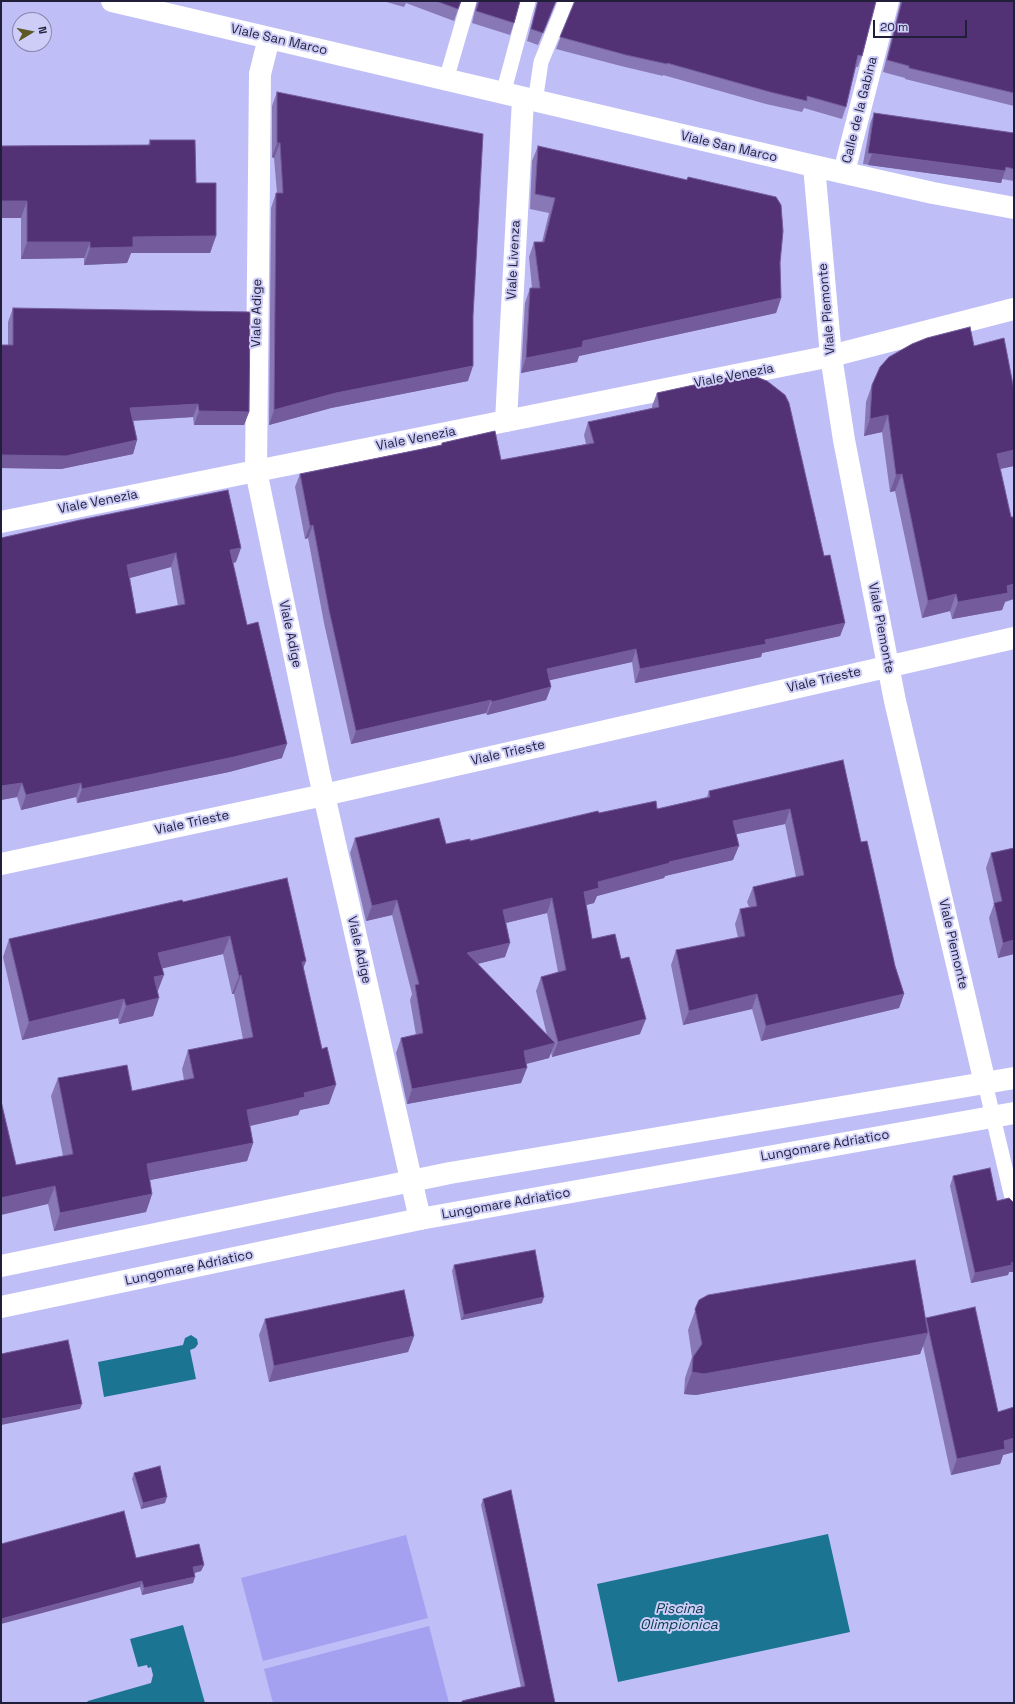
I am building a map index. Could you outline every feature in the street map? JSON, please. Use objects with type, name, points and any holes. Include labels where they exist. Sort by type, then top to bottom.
[{"type":"street","name":"Calle de la Gabina","points":[[844,172],[888,1]]},
{"type":"street","name":"Viale San Marco","points":[[116,2],[814,166],[933,193],[1014,208]]},
{"type":"street","name":"Viale Adige","points":[[269,38],[260,74],[256,471],[324,795],[420,1220]]},
{"type":"street","name":"Viale Livenza","points":[[506,421],[520,98]]},
{"type":"street","name":"Viale Piemonte","points":[[814,166],[831,356],[844,440],[900,724],[985,1083]]},
{"type":"street","points":[[831,356],[1014,309]]},
{"type":"street","name":"Viale Venezia","points":[[1,522],[831,356]]},
{"type":"street","name":"Viale Trieste","points":[[1,864],[324,795],[1014,638]]},
{"type":"street","points":[[1,1266],[412,1180],[1014,1078]]},
{"type":"street","name":"Lungomare Adriatico","points":[[1,1307],[420,1220],[1014,1113]]},
{"type":"lane","points":[[446,80],[469,1]]},
{"type":"lane","points":[[520,98],[528,1]]},
{"type":"lane","points":[[520,98],[541,62],[566,1]]},
{"type":"lane","points":[[985,1083],[1014,1206]]},
{"type":"shaded area","points":[[406,1535],[428,1618],[263,1661],[241,1578]]},
{"type":"shaded area","points":[[429,1626],[449,1703],[273,1703],[264,1669]]},
{"type":"water","points":[[191,1335],[197,1339],[198,1344],[195,1348],[190,1350],[196,1379],[104,1397],[98,1362],[183,1345],[185,1338]]},
{"type":"water","name":"Piscina Olimpionica","points":[[828,1534],[850,1632],[618,1682],[597,1584]]},
{"type":"water","points":[[183,1625],[205,1703],[86,1703],[88,1701],[151,1683],[153,1675],[151,1667],[148,1668],[147,1665],[138,1667],[130,1639]]},
{"type":"building","points":[[436,1],[461,1],[458,9]]},
{"type":"building","points":[[479,1],[520,1],[514,23],[476,11]]},
{"type":"building","points":[[538,1],[556,1],[543,33],[531,29]]},
{"type":"building","points":[[575,1],[876,1],[862,56],[858,55],[846,107],[807,96],[807,101],[770,92],[667,63],[626,55],[560,37]]},
{"type":"building","points":[[902,1],[1014,1],[1014,93],[909,68],[909,66],[887,60]]},
{"type":"building","points":[[277,92],[483,134],[473,316],[473,366],[336,393],[274,410],[276,193],[283,193],[280,143],[277,143]]},
{"type":"building","points":[[874,113],[1014,133],[1014,169],[1006,167],[1005,171],[868,153]]},
{"type":"building","points":[[150,140],[195,140],[196,183],[216,183],[216,236],[133,237],[133,247],[90,248],[90,242],[27,242],[27,201],[1,201],[1,146],[150,145]]},
{"type":"building","points":[[538,146],[687,180],[688,177],[776,197],[781,205],[783,231],[780,263],[781,298],[583,341],[582,347],[526,358],[530,288],[540,288],[534,242],[544,242],[555,198],[535,194]]},
{"type":"building","points":[[13,308],[250,312],[249,412],[199,411],[198,404],[130,408],[137,440],[66,456],[1,455],[1,345],[13,345]]},
{"type":"building","points":[[970,327],[974,346],[1004,338],[1014,390],[1014,450],[997,454],[1011,517],[1014,517],[1014,584],[1007,586],[1008,593],[958,602],[956,594],[928,601],[902,474],[896,475],[888,415],[870,419],[872,385],[880,367],[889,357],[912,344],[927,338]]},
{"type":"building","points":[[751,375],[767,381],[785,395],[789,403],[824,556],[830,555],[845,623],[765,640],[766,644],[640,669],[636,649],[547,669],[551,687],[492,702],[491,700],[356,731],[329,610],[313,525],[310,526],[300,474],[442,445],[442,443],[495,431],[501,460],[594,443],[588,422],[659,407],[657,393],[735,376]]},
{"type":"building","points":[[228,490],[241,548],[230,550],[247,625],[258,622],[287,744],[234,757],[82,789],[81,783],[26,795],[22,783],[1,786],[1,538],[80,520]],"holes":[[[176,553],[185,604],[136,614],[127,565]]]},
{"type":"building","points":[[843,760],[861,842],[867,841],[895,966],[904,994],[766,1026],[757,994],[689,1011],[676,950],[745,936],[740,909],[757,906],[753,887],[804,875],[790,809],[733,821],[739,846],[669,862],[670,863],[598,882],[599,888],[584,892],[592,939],[615,934],[621,959],[629,957],[646,1019],[558,1042],[541,977],[566,970],[552,898],[503,910],[510,943],[467,953],[555,1043],[524,1051],[527,1068],[412,1089],[401,1038],[423,1033],[415,985],[419,984],[397,900],[372,906],[355,838],[439,818],[446,844],[470,839],[470,841],[598,811],[599,813],[656,801],[657,809],[710,797],[709,791]]},
{"type":"building","points":[[1014,848],[1014,940],[1003,943],[994,903],[1002,901],[991,853]]},
{"type":"building","points":[[287,878],[306,961],[302,962],[322,1049],[327,1047],[336,1085],[304,1093],[305,1097],[247,1110],[253,1143],[147,1164],[152,1194],[60,1213],[55,1186],[1,1198],[1,1101],[16,1165],[73,1154],[58,1078],[127,1065],[132,1091],[194,1078],[188,1050],[253,1037],[241,975],[239,976],[230,936],[158,953],[164,975],[154,977],[159,998],[126,1006],[124,999],[29,1022],[9,939]]},
{"type":"building","points":[[990,1168],[997,1201],[1009,1198],[1014,1203],[1014,1262],[1011,1263],[1012,1265],[975,1273],[953,1176]]},
{"type":"building","points":[[535,1250],[544,1297],[464,1315],[454,1265]]},
{"type":"building","points":[[915,1260],[928,1333],[704,1374],[692,1372],[693,1357],[702,1344],[695,1309],[699,1300],[708,1295]]},
{"type":"building","points":[[404,1290],[414,1336],[274,1366],[265,1319]]},
{"type":"building","points":[[975,1307],[998,1412],[1014,1407],[1014,1438],[1004,1441],[1005,1449],[957,1459],[926,1318]]},
{"type":"building","points":[[68,1340],[82,1404],[1,1419],[1,1354]]},
{"type":"building","points":[[160,1466],[167,1497],[143,1503],[134,1473]]},
{"type":"building","points":[[511,1490],[555,1703],[462,1703],[462,1701],[525,1686],[483,1499]]},
{"type":"building","points":[[124,1511],[136,1558],[199,1544],[204,1565],[193,1567],[195,1577],[144,1588],[142,1581],[1,1619],[1,1544]]}]
